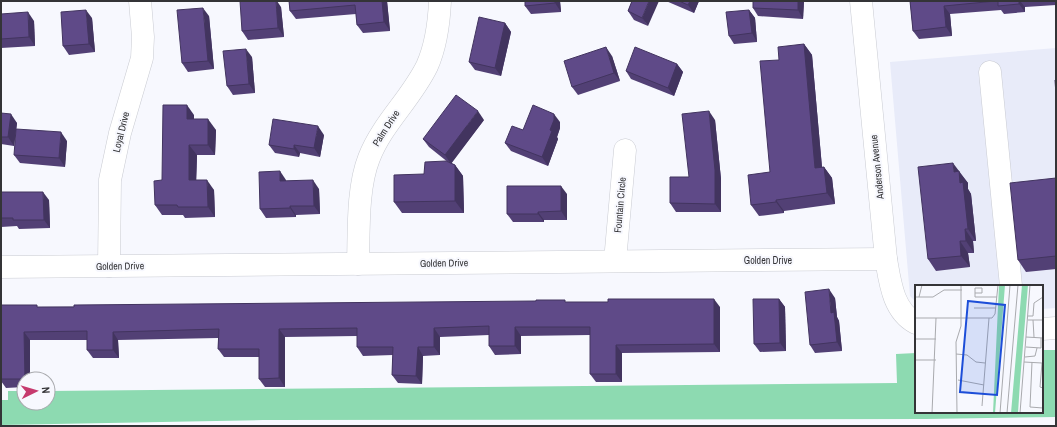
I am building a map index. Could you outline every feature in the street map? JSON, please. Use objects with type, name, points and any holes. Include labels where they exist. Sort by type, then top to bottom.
[{"type":"street","name":"Loyal Drive","points":[[109,266],[110,180],[120,133],[142,58],[143,37],[140,1]]},
{"type":"street","name":"Palm Drive","points":[[358,264],[362,179],[375,143],[415,86],[427,66],[434,45],[439,22],[440,1]]},
{"type":"street","name":"Anderson Avenue","points":[[862,1],[886,259],[894,297],[900,309],[908,319],[915,322]]},
{"type":"street","points":[[990,72],[1011,285]]},
{"type":"street","name":"Fountain Circle","points":[[615,261],[625,150]]},
{"type":"street","name":"Golden Drive","points":[[1,267],[886,259]]},
{"type":"street","points":[[1043,328],[1056,328]]},
{"type":"shaded area","points":[[1056,48],[1056,308],[1043,309],[1043,285],[915,285],[915,301],[910,296],[890,62]]},
{"type":"green space","points":[[1043,350],[1056,350],[1056,417],[926,419],[263,420],[1,425],[1,400],[8,400],[8,391],[16,391],[16,411],[56,411],[56,391],[897,383],[896,354],[915,353],[915,413],[1043,413]]},
{"type":"building","points":[[240,1],[276,1],[278,28],[242,31]]},
{"type":"building","points":[[289,1],[382,1],[384,22],[357,25],[355,5],[290,11]]},
{"type":"building","points":[[525,1],[555,1],[555,3],[525,6]]},
{"type":"building","points":[[632,1],[649,1],[642,18],[628,11]]},
{"type":"building","points":[[679,1],[690,1],[688,5]]},
{"type":"building","points":[[753,1],[798,1],[798,10],[753,8]]},
{"type":"building","points":[[910,1],[996,1],[944,6],[946,27],[913,31]]},
{"type":"building","points":[[998,1],[1019,1],[1019,4],[998,6]]},
{"type":"building","points":[[203,8],[208,61],[182,63],[177,10]]},
{"type":"building","points":[[86,10],[89,44],[63,46],[61,12]]},
{"type":"building","points":[[749,10],[752,33],[729,36],[726,12]]},
{"type":"building","points":[[28,12],[29,37],[1,39],[1,14]]},
{"type":"building","points":[[479,17],[505,23],[495,68],[469,62]]},
{"type":"building","points":[[804,44],[815,168],[824,167],[827,193],[751,205],[748,175],[770,172],[760,61],[779,60],[778,47]]},
{"type":"building","points":[[606,47],[614,73],[572,87],[564,61]]},
{"type":"building","points":[[635,47],[677,64],[668,88],[626,71]]},
{"type":"building","points":[[246,49],[249,84],[227,86],[223,51]]},
{"type":"building","points":[[456,95],[478,111],[445,155],[423,139]]},
{"type":"building","points":[[163,105],[187,105],[187,119],[208,119],[208,145],[189,145],[189,180],[207,180],[208,207],[155,205],[154,181],[162,180]]},
{"type":"building","points":[[533,105],[554,114],[554,120],[550,130],[552,131],[542,157],[505,143],[512,126],[523,130]]},
{"type":"building","points":[[709,111],[715,170],[715,204],[670,203],[670,177],[689,177],[682,114]]},
{"type":"building","points":[[1,113],[11,114],[8,137],[1,137]]},
{"type":"building","points":[[273,119],[318,126],[314,148],[294,145],[294,149],[269,145]]},
{"type":"building","points":[[16,129],[61,132],[59,158],[14,155]]},
{"type":"building","points":[[446,161],[455,165],[455,201],[394,202],[394,175],[424,174],[425,162]]},
{"type":"building","points":[[953,163],[954,172],[959,171],[960,183],[963,182],[968,229],[965,229],[966,241],[960,241],[961,256],[928,259],[918,167]]},
{"type":"building","points":[[280,171],[280,181],[313,180],[314,206],[290,206],[290,208],[260,209],[259,172]]},
{"type":"building","points":[[1056,178],[1056,256],[1018,260],[1010,183]]},
{"type":"building","points":[[507,186],[561,186],[561,211],[538,212],[538,214],[507,214]]},
{"type":"building","points":[[1,192],[43,192],[44,220],[13,220],[13,218],[1,218]]},
{"type":"building","points":[[829,289],[831,313],[834,312],[837,342],[810,345],[805,292]]},
{"type":"building","points":[[608,299],[714,299],[714,344],[616,345],[616,374],[590,374],[590,327],[515,327],[515,346],[489,346],[489,326],[434,328],[434,347],[418,347],[416,376],[392,375],[393,347],[357,347],[357,328],[279,329],[279,378],[259,379],[259,349],[218,349],[219,329],[113,332],[113,350],[87,350],[87,331],[24,332],[25,371],[16,371],[16,379],[1,379],[1,305],[74,307],[74,305],[536,300],[608,302]]},
{"type":"building","points":[[753,299],[779,299],[780,343],[754,344]]}]
